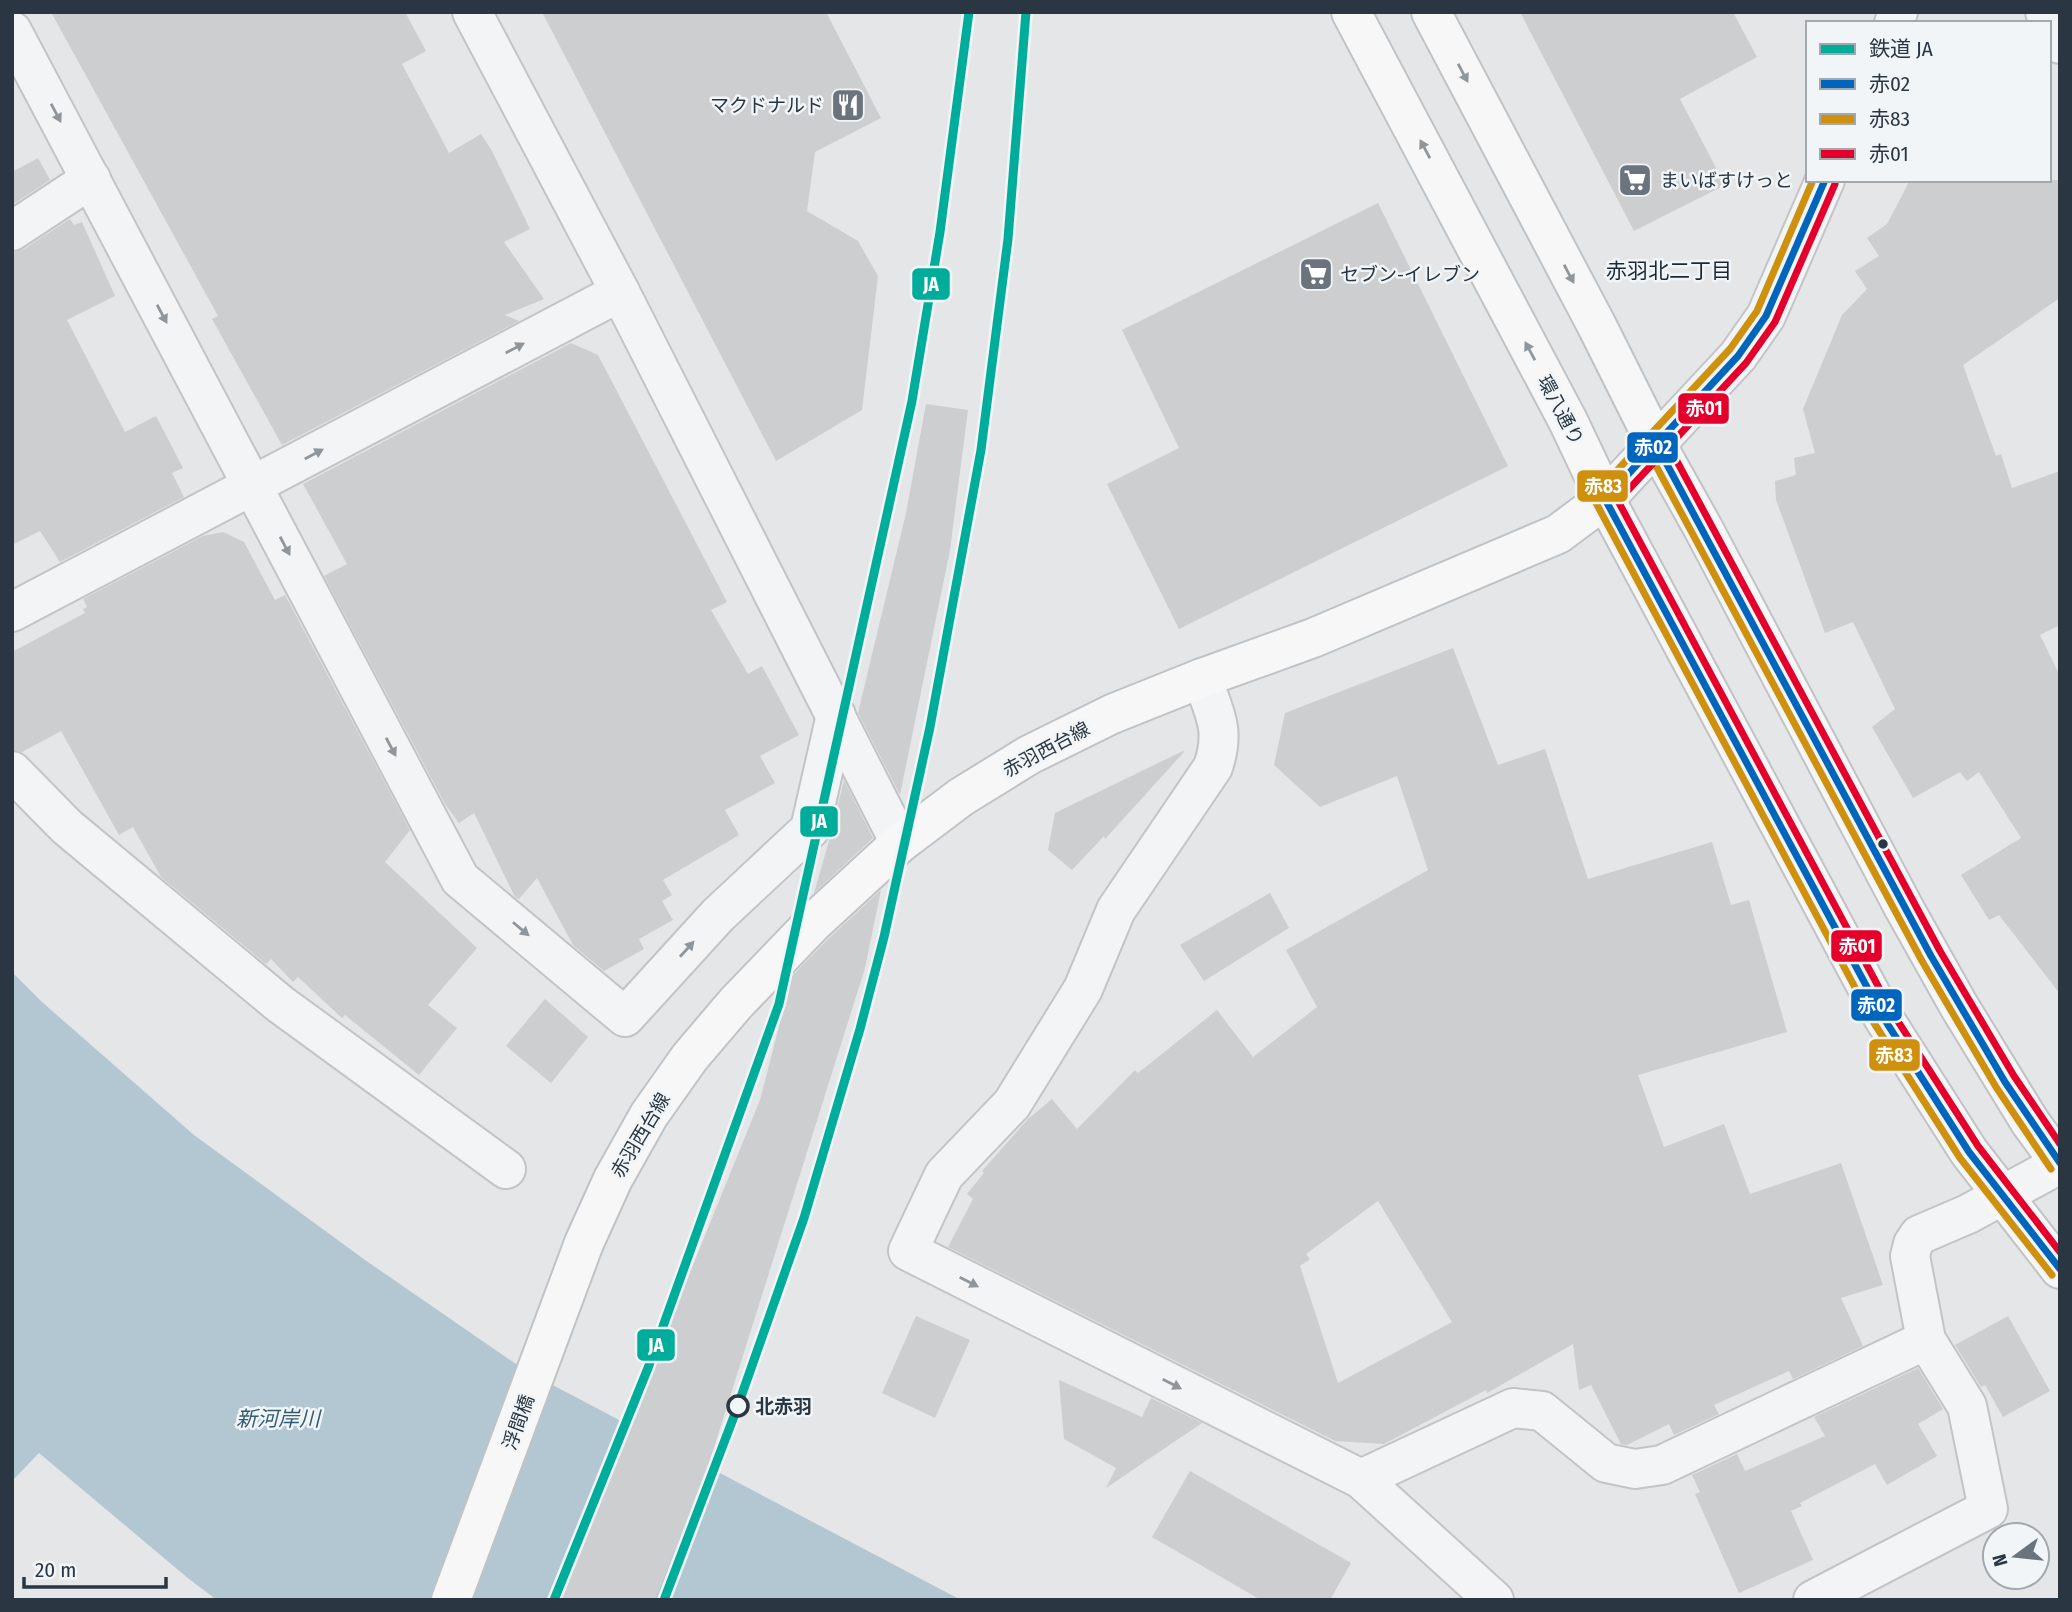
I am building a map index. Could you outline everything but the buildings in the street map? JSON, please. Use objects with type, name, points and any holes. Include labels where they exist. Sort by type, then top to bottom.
[{"type":"main road","name":"環八通り","points":[[1351,12],[1568,421],[1605,499],[1883,1017],[1969,1152],[2060,1269]]},
{"type":"main road","points":[[1431,12],[1597,326],[1656,444],[1904,908],[1959,1006],[2030,1122],[2060,1163]]},
{"type":"main road","name":"赤羽西台線","points":[[584,1243],[619,1168],[649,1115],[690,1056],[736,1003],[813,923],[900,843],[961,797],[1029,755],[1112,714],[1313,638],[1558,534],[1605,499],[1656,444]]},
{"type":"main road","name":"浮間橋","points":[[451,1600],[584,1243]]},
{"type":"street","points":[[472,12],[620,292],[900,843]]},
{"type":"street","points":[[2051,25],[2060,44]]},
{"type":"street","points":[[12,31],[22,72],[91,179],[460,879],[625,1017],[718,915],[810,829],[836,715]]},
{"type":"street","points":[[12,231],[91,179]]},
{"type":"street","points":[[1656,444],[1738,356],[1766,316],[1824,182]]},
{"type":"street","points":[[12,612],[620,292]]},
{"type":"street","points":[[1202,678],[1220,729],[1219,748],[1213,767],[1116,910],[1083,989],[1012,1104],[944,1175],[908,1251],[1361,1479],[1494,1600]]},
{"type":"street","points":[[12,771],[67,827],[280,1004],[506,1169]]},
{"type":"street","points":[[1812,1600],[1988,1509],[1967,1406],[1926,1340],[1910,1256],[1919,1235],[1968,1214],[2060,1163]]},
{"type":"street","points":[[1361,1479],[1513,1408],[1542,1411],[1606,1463],[1635,1469],[1662,1465],[1926,1340]]},
{"type":"water","name":"新河岸川","points":[[12,972],[42,1002],[194,1135],[365,1260],[526,1371],[961,1600],[217,1600],[39,1453],[12,1481]]},
{"type":"rail line","name":"JA","points":[[554,1600],[648,1368],[779,1004],[912,401],[940,232],[969,12]]},
{"type":"rail line","name":"JA","points":[[664,1600],[736,1411],[804,1218],[860,1029],[884,937],[930,727],[981,450],[1008,239],[1026,12]]},
{"type":"transit line","name":"赤83","points":[[1812,182],[1757,311],[1730,349],[1597,492],[1595,501],[1874,1023],[1960,1158],[2052,1275]]},
{"type":"transit line","name":"赤02","points":[[1824,182],[1766,316],[1738,356],[1605,499],[1883,1017],[1969,1152],[2060,1269]]},
{"type":"transit line","name":"赤01","points":[[1835,184],[1775,322],[1746,363],[1618,501],[1892,1012],[1978,1146],[2060,1252]]},
{"type":"transit line","name":"赤01","points":[[1665,439],[1940,951],[2014,1076],[2060,1144]]},
{"type":"transit line","name":"赤02","points":[[1656,444],[1931,956],[2005,1082],[2060,1163]]},
{"type":"transit line","name":"赤83","points":[[1647,449],[1922,961],[1996,1087],[2051,1169]]},
{"type":"place","name":"マクドナルド","points":[[848,105]]},
{"type":"place","name":"まいばすけっと","points":[[1635,180]]},
{"type":"place","name":"セブン-イレブン","points":[[1316,274]]},
{"type":"place","name":"北赤羽","points":[[738,1406]]},
{"type":"district","name":"赤羽北二丁目","points":[[1669,271]]}]
